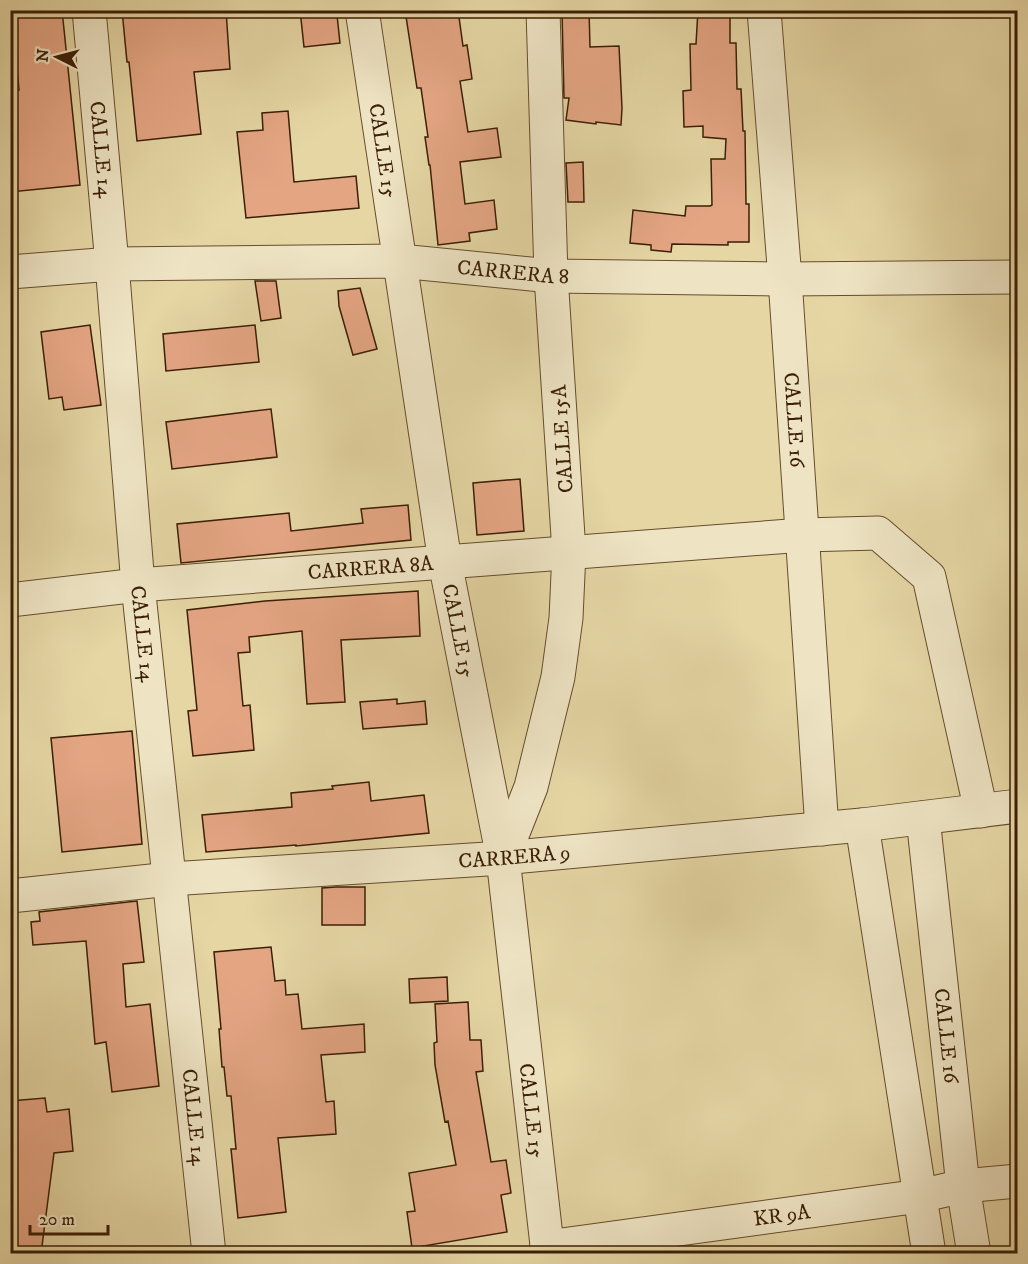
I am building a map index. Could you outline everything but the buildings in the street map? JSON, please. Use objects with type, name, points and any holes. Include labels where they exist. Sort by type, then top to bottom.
[{"type":"street","name":"CALLE 14","points":[[89,10],[138,585],[209,1254]]},
{"type":"street","name":"CALLE 15","points":[[362,10],[444,562],[503,858],[547,1250]]},
{"type":"street","name":"CALLE 15A","points":[[503,858],[531,787],[558,677],[566,618],[569,552],[550,276],[543,10]]},
{"type":"street","name":"CALLE 16","points":[[764,10],[785,279],[822,829]]},
{"type":"street","name":"CARRERA 8","points":[[10,272],[112,264],[400,261],[550,276],[785,279],[1017,277]]},
{"type":"street","name":"CARRERA 8A","points":[[10,600],[138,585],[802,535],[878,533],[929,577],[981,811]]},
{"type":"street","name":"CARRERA 9","points":[[10,896],[170,879],[503,858],[862,825],[1017,806]]},
{"type":"street","name":"CALLE 16","points":[[923,818],[963,1186],[974,1254]]},
{"type":"street","points":[[862,825],[929,1254]]},
{"type":"street","name":"KR 9A","points":[[547,1250],[920,1196],[963,1186],[1017,1181]]}]
